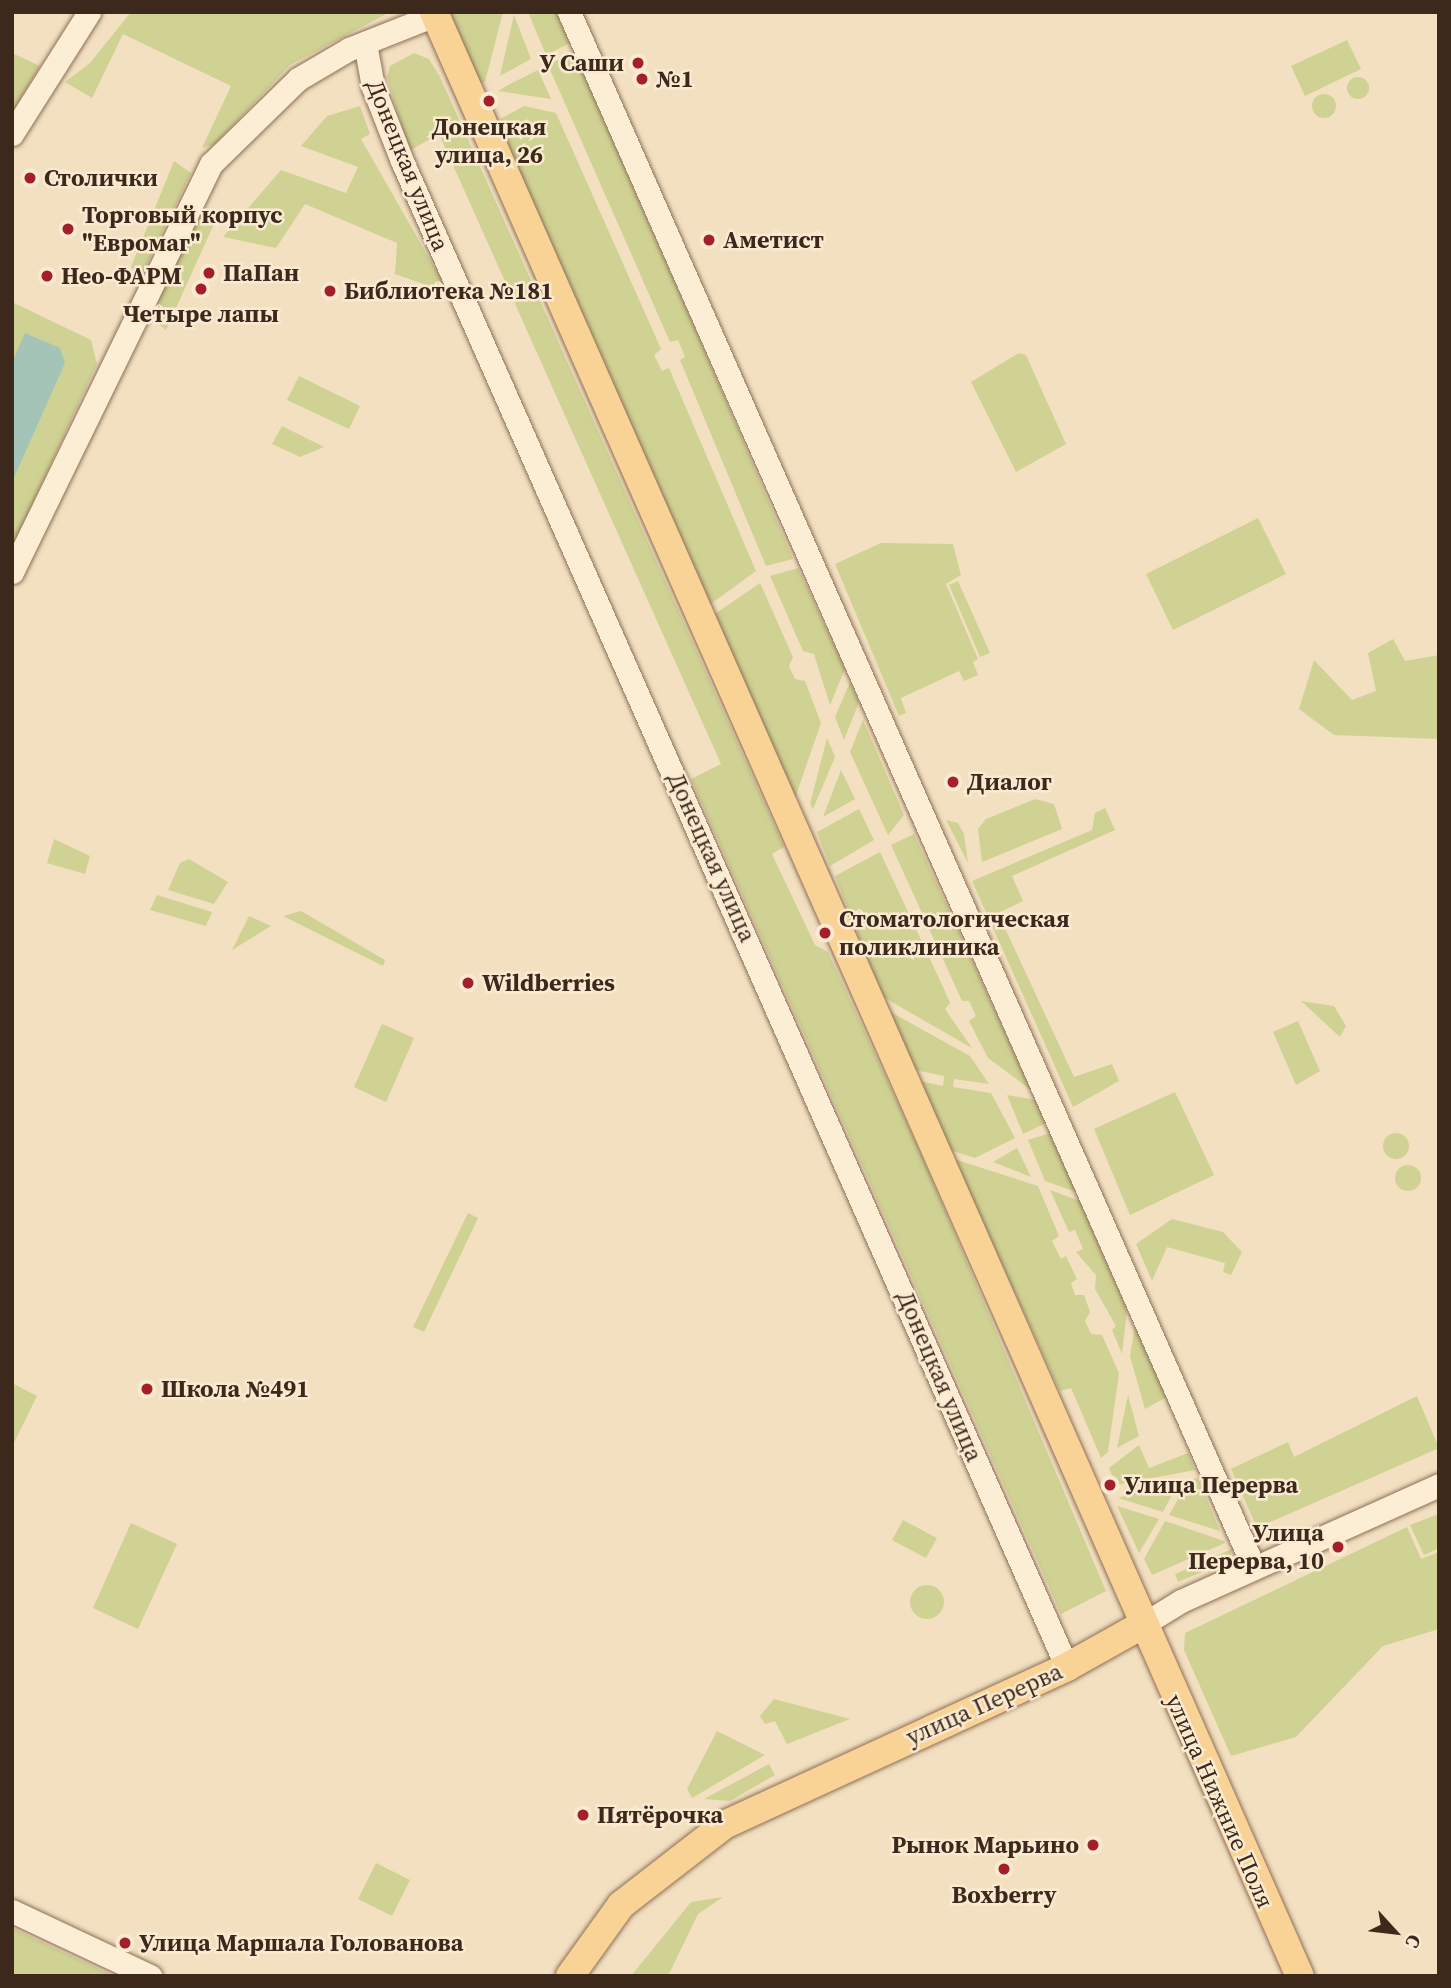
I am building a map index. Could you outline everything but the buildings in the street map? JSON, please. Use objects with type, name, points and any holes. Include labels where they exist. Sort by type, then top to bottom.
[{"type":"main road","points":[[435,14],[1142,1626]]},
{"type":"main road","name":"улица Перерва","points":[[570,1976],[621,1905],[724,1825],[1067,1667],[1142,1626]]},
{"type":"main road","name":"улица Нижние Поля","points":[[1142,1626],[1300,1976]]},
{"type":"street","points":[[12,134],[89,12]]},
{"type":"street","points":[[569,12],[1254,1568]]},
{"type":"street","points":[[12,572],[211,164],[298,79],[365,43],[435,14]]},
{"type":"street","name":"Донецкая улица","points":[[365,43],[373,87],[402,161],[1067,1667]]},
{"type":"street","name":"улица Перерва","points":[[1142,1626],[1254,1568],[1439,1485]]},
{"type":"street","points":[[12,1911],[149,1976]]},
{"type":"green space","points":[[131,12],[390,12],[290,65],[214,145],[202,148],[231,86],[123,34],[92,98],[65,82],[90,63]]},
{"type":"green space","points":[[445,12],[503,12],[485,82],[476,84]]},
{"type":"green space","points":[[528,12],[556,12],[570,43],[546,55]]},
{"type":"green space","points":[[514,15],[531,59],[500,76]]},
{"type":"green space","points":[[1347,40],[1361,69],[1305,96],[1291,66]]},
{"type":"green space","points":[[574,52],[793,559],[766,566],[680,360],[685,357],[678,340],[670,342],[548,65]]},
{"type":"green space","points":[[12,53],[40,66],[12,113]]},
{"type":"green space","points":[[414,53],[429,59],[440,77],[784,847],[772,854],[815,945],[828,952],[921,1154],[1106,1591],[1061,1614],[691,779],[721,764],[439,134],[409,151],[387,77],[390,66]]},
{"type":"green space","points":[[538,70],[551,99],[498,91],[508,85]]},
{"type":"green space","points":[[1358,77],[1366,80],[1369,88],[1366,96],[1358,99],[1350,96],[1347,88],[1350,80]]},
{"type":"green space","points":[[1324,94],[1333,97],[1336,106],[1333,115],[1324,118],[1315,115],[1312,106],[1315,97]]},
{"type":"green space","points":[[360,106],[370,134],[361,139],[449,293],[395,274],[397,243],[305,204],[276,248],[223,237],[281,170],[346,193],[358,167],[301,146],[327,116]]},
{"type":"green space","points":[[524,106],[556,113],[661,349],[654,355],[662,371],[669,368],[756,571],[708,606],[498,138],[506,133],[500,119]]},
{"type":"green space","points":[[174,161],[191,173],[140,279],[131,267]]},
{"type":"green space","points":[[198,206],[219,213],[166,330],[145,313]]},
{"type":"green space","points":[[12,302],[91,340],[97,364],[12,548]]},
{"type":"green space","points":[[1019,353],[1026,355],[1066,444],[1016,472],[971,382]]},
{"type":"green space","points":[[299,376],[360,406],[349,429],[287,400]]},
{"type":"green space","points":[[282,426],[324,447],[300,457],[272,444]]},
{"type":"green space","points":[[1258,518],[1286,574],[1173,630],[1146,574]]},
{"type":"green space","points":[[881,543],[953,544],[961,575],[946,584],[978,659],[973,662],[978,675],[964,681],[959,671],[901,698],[906,713],[899,716],[835,564]]},
{"type":"green space","points":[[798,568],[845,669],[830,705],[814,654],[803,651],[770,576]]},
{"type":"green space","points":[[958,581],[990,653],[980,657],[949,585]]},
{"type":"green space","points":[[760,583],[793,657],[789,666],[795,679],[805,681],[821,723],[794,801],[712,616]]},
{"type":"green space","points":[[1393,639],[1405,661],[1439,655],[1439,739],[1334,735],[1299,709],[1314,660],[1352,700],[1376,691],[1368,653]]},
{"type":"green space","points":[[850,682],[859,702],[844,740],[835,717]]},
{"type":"green space","points":[[863,720],[904,815],[888,835],[850,752]]},
{"type":"green space","points":[[827,738],[835,757],[813,809],[810,804]]},
{"type":"green space","points":[[841,770],[855,799],[823,817]]},
{"type":"green space","points":[[1035,799],[1054,804],[1062,829],[982,862],[978,829],[986,819]]},
{"type":"green space","points":[[1105,808],[1115,830],[1012,876],[1023,901],[998,913],[1074,1077],[1112,1064],[1119,1081],[1073,1107],[972,881],[1092,830],[1095,813]]},
{"type":"green space","points":[[859,809],[874,840],[830,866],[817,832]]},
{"type":"green space","points":[[946,820],[958,823],[964,834],[968,863]]},
{"type":"green space","points":[[914,834],[1031,1090],[988,1058],[969,1021],[976,1016],[969,1001],[962,1001],[891,845]]},
{"type":"green space","points":[[54,839],[90,856],[85,874],[47,863]]},
{"type":"green space","points":[[880,852],[950,1003],[945,1009],[972,1048],[883,997],[835,876]]},
{"type":"green space","points":[[189,859],[228,882],[214,904],[168,890],[180,863]]},
{"type":"green space","points":[[157,895],[212,912],[206,926],[150,910]]},
{"type":"green space","points":[[301,911],[385,960],[383,966],[283,916]]},
{"type":"green space","points":[[249,916],[271,926],[232,950]]},
{"type":"green space","points":[[1301,1001],[1334,1006],[1346,1026],[1340,1037]]},
{"type":"green space","points":[[887,1010],[970,1056],[989,1084],[954,1079],[953,1087],[991,1093],[1015,1138],[975,1158],[950,1150],[919,1081],[943,1086],[944,1076],[915,1070]]},
{"type":"green space","points":[[1298,1021],[1320,1071],[1296,1085],[1273,1032]]},
{"type":"green space","points":[[382,1024],[414,1038],[386,1102],[354,1087]]},
{"type":"green space","points":[[1175,1092],[1214,1175],[1130,1215],[1094,1129]]},
{"type":"green space","points":[[1007,1095],[1035,1100],[1046,1123],[1023,1134]]},
{"type":"green space","points":[[1050,1133],[1076,1192],[1045,1181],[1028,1140]]},
{"type":"green space","points":[[1396,1133],[1405,1137],[1409,1146],[1405,1155],[1396,1159],[1387,1155],[1383,1146],[1387,1137]]},
{"type":"green space","points":[[1017,1148],[1031,1177],[993,1162]]},
{"type":"green space","points":[[954,1159],[1038,1186],[1059,1236],[1052,1241],[1061,1259],[1066,1256],[1077,1279],[1071,1283],[1075,1295],[1084,1295],[1090,1312],[1085,1321],[1091,1334],[1102,1335],[1119,1373],[1108,1452],[1101,1458],[1071,1388],[1060,1391]]},
{"type":"green space","points":[[1408,1165],[1417,1169],[1421,1178],[1417,1187],[1408,1191],[1399,1187],[1395,1178],[1399,1169]]},
{"type":"green space","points":[[1050,1190],[1080,1201],[1127,1310],[1122,1354],[1112,1330],[1116,1326],[1095,1289],[1096,1275],[1076,1252],[1083,1249],[1075,1230],[1069,1232]]},
{"type":"green space","points":[[468,1213],[478,1218],[424,1332],[413,1327]]},
{"type":"green space","points":[[1172,1219],[1223,1232],[1242,1252],[1231,1275],[1223,1272],[1225,1263],[1167,1247],[1152,1281],[1136,1244]]},
{"type":"green space","points":[[1135,1325],[1167,1397],[1145,1409],[1130,1356]]},
{"type":"green space","points":[[12,1383],[37,1396],[12,1447]]},
{"type":"green space","points":[[1128,1395],[1139,1436],[1117,1448]]},
{"type":"green space","points":[[1417,1396],[1439,1448],[1257,1528],[1231,1469],[1288,1442],[1294,1457]]},
{"type":"green space","points":[[1139,1445],[1149,1468],[1188,1453],[1195,1470],[1116,1485],[1109,1468]]},
{"type":"green space","points":[[1198,1478],[1220,1531],[1169,1515],[1189,1480]]},
{"type":"green space","points":[[1179,1481],[1163,1512],[1118,1498]]},
{"type":"green space","points":[[1117,1506],[1159,1519],[1139,1553]]},
{"type":"green space","points":[[1439,1514],[1439,1548],[1424,1555],[1410,1525]]},
{"type":"green space","points":[[903,1520],[937,1538],[926,1558],[892,1540]]},
{"type":"green space","points":[[1165,1521],[1225,1543],[1152,1575],[1144,1559]]},
{"type":"green space","points":[[131,1523],[177,1544],[138,1629],[93,1608]]},
{"type":"green space","points":[[1407,1527],[1421,1559],[1439,1552],[1439,1629],[1383,1646],[1296,1737],[1231,1756],[1184,1650],[1185,1633]]},
{"type":"green space","points":[[1232,1549],[1230,1560],[1178,1582],[1175,1574]]},
{"type":"green space","points":[[927,1585],[939,1590],[944,1602],[939,1614],[927,1619],[915,1614],[910,1602],[915,1590]]},
{"type":"green space","points":[[774,1699],[850,1719],[787,1744],[775,1721],[765,1724],[760,1716]]},
{"type":"green space","points":[[717,1731],[765,1755],[692,1798],[687,1789]]},
{"type":"green space","points":[[769,1764],[775,1775],[730,1801],[704,1799]]},
{"type":"green space","points":[[376,1863],[410,1880],[392,1916],[358,1899]]},
{"type":"green space","points":[[723,1897],[698,1914],[668,1976],[631,1976],[691,1902]]},
{"type":"green space","points":[[12,1928],[114,1976],[12,1976]]},
{"type":"shaded area","points":[[25,333],[60,348],[65,363],[12,482],[12,362]]},
{"type":"place","name":"У Саши","points":[[638,63]]},
{"type":"place","name":"№1","points":[[642,79]]},
{"type":"place","name":"Донецкая улица, 26","points":[[489,101]]},
{"type":"place","name":"Столички","points":[[30,178]]},
{"type":"place","name":"Торговый корпус \"Евромаг\"","points":[[68,229]]},
{"type":"place","name":"Аметист","points":[[709,240]]},
{"type":"place","name":"ПаПан","points":[[209,273]]},
{"type":"place","name":"Нео-ФАРМ","points":[[47,276]]},
{"type":"place","name":"Четыре лапы","points":[[201,289]]},
{"type":"place","name":"Библиотека №181","points":[[330,291]]},
{"type":"place","name":"Диалог","points":[[953,782]]},
{"type":"place","name":"Стоматологическая поликлиника","points":[[825,933]]},
{"type":"place","name":"Wildberries","points":[[468,983]]},
{"type":"place","name":"Школа №491","points":[[147,1389]]},
{"type":"place","name":"Улица Перерва","points":[[1110,1485]]},
{"type":"place","name":"Улица Перерва, 10","points":[[1338,1547]]},
{"type":"place","name":"Пятёрочка","points":[[583,1815]]},
{"type":"place","name":"Рынок Марьино","points":[[1093,1845]]},
{"type":"place","name":"Boxberry","points":[[1004,1869]]},
{"type":"place","name":"Улица Маршала Голованова","points":[[125,1943]]}]
